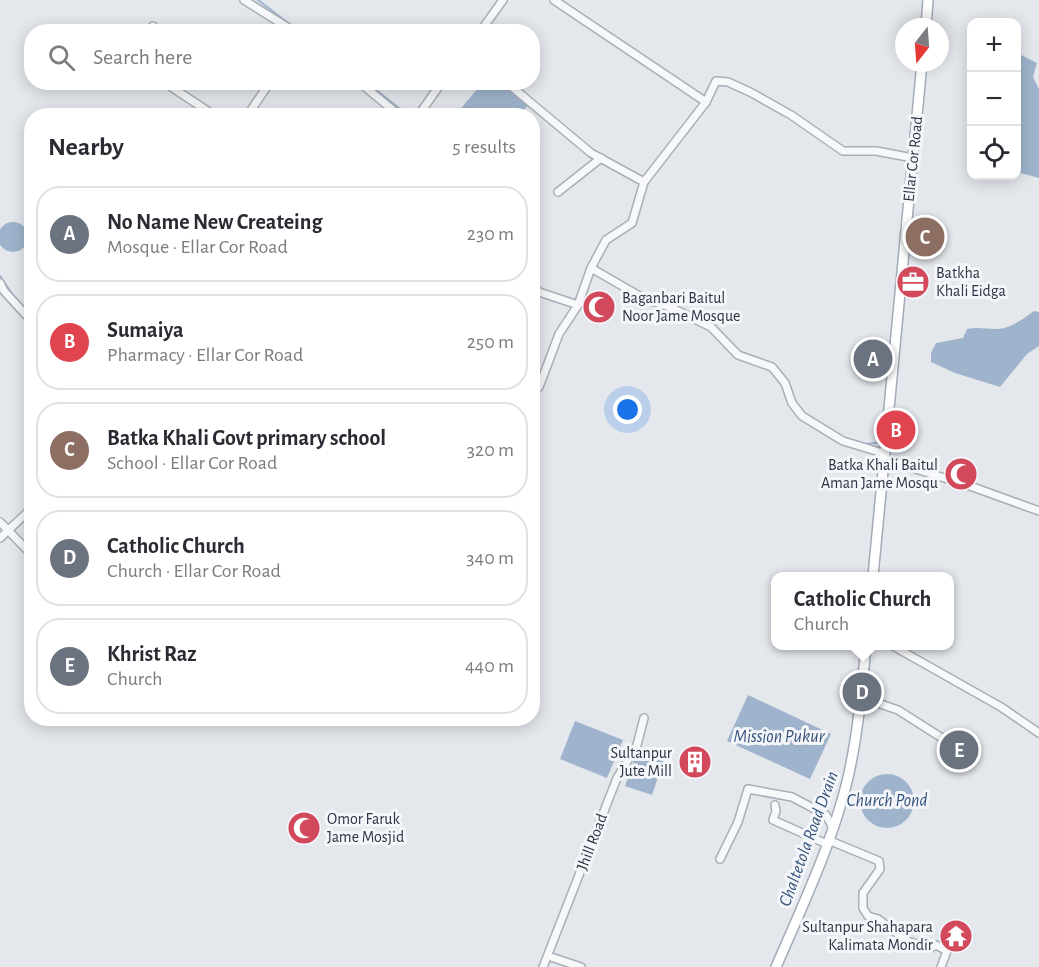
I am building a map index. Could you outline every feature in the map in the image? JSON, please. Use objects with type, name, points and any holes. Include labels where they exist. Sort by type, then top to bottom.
[{"type":"main road","points":[[927,18],[928,0]]},
{"type":"main road","name":"Ellar Cor Road","points":[[873,572],[921,72]]},
{"type":"main road","points":[[776,967],[833,828],[849,773],[865,650]]},
{"type":"street","points":[[244,0],[282,24]]},
{"type":"street","points":[[486,24],[503,0]]},
{"type":"street","points":[[554,0],[706,102]]},
{"type":"street","points":[[540,384],[559,334],[578,305],[591,268],[606,240],[632,223],[645,182],[706,102],[716,81],[728,82],[791,115],[843,151],[876,151],[914,158]]},
{"type":"street","points":[[176,90],[203,108]]},
{"type":"street","points":[[252,108],[265,90]]},
{"type":"street","points":[[369,90],[390,108]]},
{"type":"street","points":[[424,108],[436,90]]},
{"type":"street","points":[[516,90],[537,108]]},
{"type":"street","points":[[540,110],[591,153],[645,182]]},
{"type":"street","points":[[558,192],[601,158]]},
{"type":"street","points":[[591,268],[643,298],[672,308],[711,327],[738,355],[772,367],[785,383],[792,403],[802,416],[843,441],[1039,511]]},
{"type":"street","points":[[0,283],[4,291],[24,313]]},
{"type":"street","points":[[540,293],[578,305]]},
{"type":"street","points":[[0,538],[24,516]]},
{"type":"street","points":[[0,522],[24,547]]},
{"type":"street","points":[[902,650],[1039,733]]},
{"type":"street","points":[[860,697],[898,710],[942,738]]},
{"type":"street","name":"Jhill Road","points":[[543,967],[617,778],[637,744],[644,718]]},
{"type":"street","points":[[720,858],[738,822],[748,789],[792,797],[826,815],[833,828]]},
{"type":"street","points":[[775,805],[773,820],[879,861],[880,869],[863,893],[863,908],[868,916],[878,919],[907,940],[930,948],[936,945],[947,951],[941,967]]},
{"type":"street","points":[[548,956],[581,967]]},
{"type":"water","points":[[1021,55],[1037,63],[1033,77],[1039,89],[1039,178],[1021,173]]},
{"type":"water","points":[[476,90],[512,90],[529,104],[526,108],[462,108]]},
{"type":"water","points":[[7,223],[19,223],[24,226],[24,248],[19,251],[7,251],[-1,243],[-1,231]]},
{"type":"water","points":[[1034,311],[1039,312],[1039,346],[1027,354],[1000,387],[955,373],[931,362],[931,353],[936,343],[963,338],[967,329],[1006,327]]},
{"type":"water","name":"Mission Pukur","points":[[748,695],[831,734],[810,779],[727,741]]},
{"type":"water","points":[[575,721],[623,740],[607,778],[560,759]]},
{"type":"water","points":[[638,748],[665,757],[652,795],[625,786]]},
{"type":"water","name":"Church Pond","points":[[887,774],[897,776],[906,782],[912,791],[914,801],[912,811],[906,820],[897,826],[887,828],[877,826],[868,820],[862,811],[860,801],[862,791],[868,782],[877,776]]},
{"type":"waterway","points":[[258,0],[290,24]]},
{"type":"waterway","points":[[376,90],[399,108]]},
{"type":"waterway","points":[[0,276],[13,295]]},
{"type":"waterway","points":[[20,304],[24,307]]},
{"type":"waterway","points":[[866,444],[884,442]]},
{"type":"place","name":"Batka Khali Govt primary school","points":[[925,237]]},
{"type":"place","name":"Batkha Khali Eidga","points":[[913,282]]},
{"type":"place","name":"Baganbari Baitul Noor Jame Mosque","points":[[599,307]]},
{"type":"place","name":"No Name New Createing","points":[[873,359]]},
{"type":"place","name":"Sumaiya","points":[[896,430]]},
{"type":"place","name":"Batka Khali Baitul Aman Jame Mosqu","points":[[961,474]]},
{"type":"place","name":"Catholic Church","points":[[862,692]]},
{"type":"place","name":"Khrist Raz","points":[[959,750]]},
{"type":"place","name":"Sultanpur Jute Mill","points":[[695,762]]},
{"type":"place","name":"Omor Faruk Jame Mosjid","points":[[304,828]]},
{"type":"place","name":"Sultanpur Shahapara Kalimata Mondir","points":[[956,936]]},
{"type":"water label","name":"Chaltetola Road Drain","points":[[809,839]]}]
